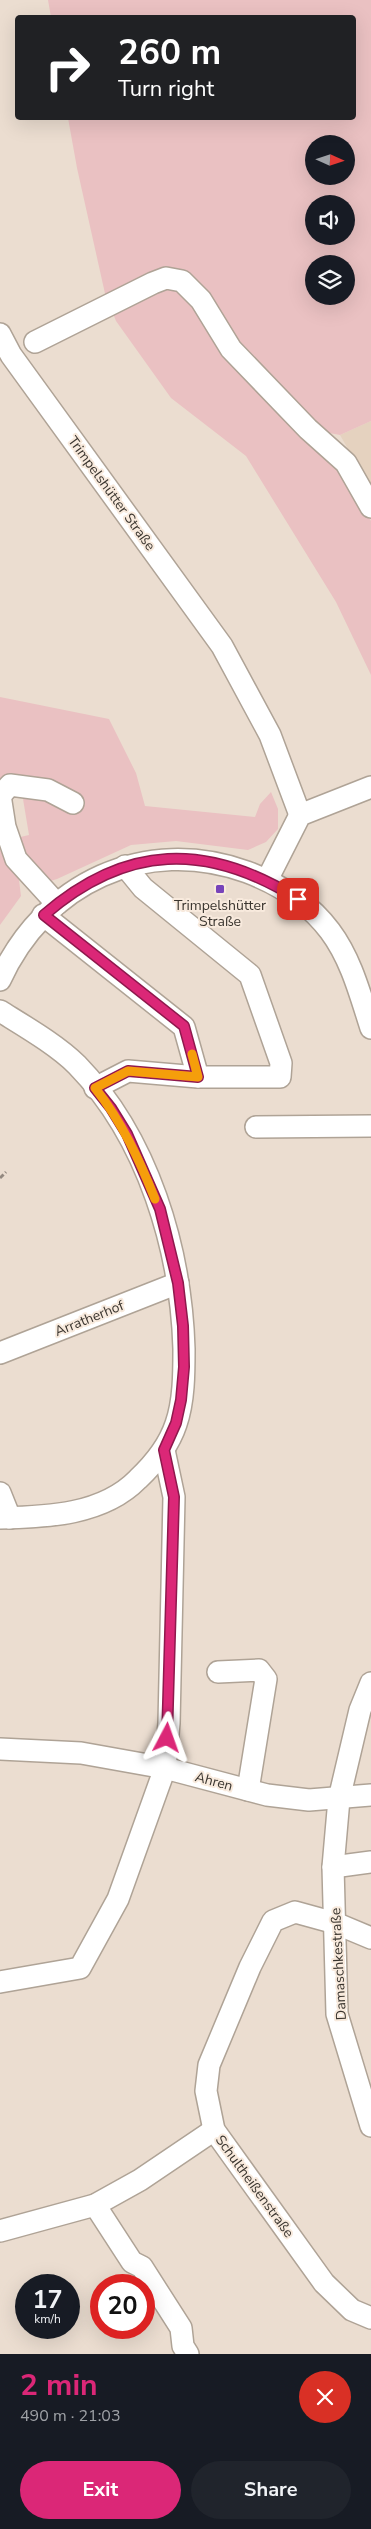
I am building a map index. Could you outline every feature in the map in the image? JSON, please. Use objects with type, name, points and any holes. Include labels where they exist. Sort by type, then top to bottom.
[{"type":"street","points":[[35,342],[153,283],[166,278],[182,281],[201,300],[231,349],[308,429],[346,463],[371,507]]},
{"type":"street","name":"Trimpelshütter Straße","points":[[0,334],[11,355],[222,646],[270,736],[300,815]]},
{"type":"street","points":[[73,803],[48,790],[10,784],[0,795],[5,827],[16,858],[50,910],[184,1026],[198,1077]]},
{"type":"street","points":[[267,880],[300,815],[371,787]]},
{"type":"street","points":[[0,980],[10,959],[50,910],[76,890],[125,866],[180,858],[207,861],[228,865],[267,880],[298,899],[330,930],[354,975],[371,1028]]},
{"type":"street","points":[[95,1088],[128,1071],[198,1077],[280,1077],[282,1063],[250,975],[143,888],[125,866]]},
{"type":"street","points":[[0,1011],[76,1065],[111,1108],[140,1162],[160,1209],[178,1283],[183,1326],[184,1367],[176,1423],[164,1450],[137,1481],[96,1504],[68,1514],[5,1518],[0,1493]]},
{"type":"street","points":[[256,1127],[371,1126]]},
{"type":"street","name":"Arratherhof","points":[[0,1353],[178,1283]]},
{"type":"street","points":[[0,1982],[80,1968],[118,1899],[165,1768],[169,1714],[174,1497],[164,1450]]},
{"type":"street","points":[[218,1672],[259,1670],[266,1679],[248,1790]]},
{"type":"street","points":[[339,1799],[360,1710],[371,1683]]},
{"type":"street","name":"Ahren","points":[[0,1749],[80,1754],[165,1768],[248,1790],[309,1800],[371,1795]]},
{"type":"street","name":"Damaschkestraße","points":[[339,1799],[333,1867],[337,2014],[371,2126]]},
{"type":"street","points":[[333,1867],[371,1862]]},
{"type":"street","name":"Schultheißenstraße","points":[[371,1938],[335,1923],[295,1912],[273,1921],[250,1967],[209,2066],[206,2091],[214,2130],[324,2283],[352,2310],[371,2318]]},
{"type":"street","points":[[0,2232],[95,2205],[140,2180],[214,2130]]},
{"type":"street","points":[[95,2205],[132,2262],[142,2267],[181,2328],[183,2346],[188,2354]]},
{"type":"path","points":[[0,1178],[6,1172]]},
{"type":"shaded area","points":[[48,0],[371,0],[371,421],[340,435],[324,432],[241,351],[191,279],[106,298],[68,120],[356,120],[356,15],[51,15]]},
{"type":"shaded area","points":[[177,283],[344,474],[371,521],[371,675],[336,602],[246,456],[171,398],[116,321],[112,311]]},
{"type":"shaded area","points":[[371,421],[371,489],[340,435]]},
{"type":"shaded area","points":[[0,697],[109,719],[136,773],[145,806],[255,817],[260,804],[271,792],[278,809],[278,829],[266,842],[248,850],[176,841],[131,845],[57,879],[44,883],[16,838],[29,835],[23,799],[25,791],[50,797],[78,812],[83,806],[54,785],[0,778]]},
{"type":"shaded area","points":[[3,850],[19,880],[21,896],[0,925],[0,851]]},
{"type":"slow traffic","points":[[155,1199],[127,1134],[111,1108],[95,1088],[128,1071],[198,1077],[192,1054]]},
{"type":"place","name":"Trimpelshütter Straße","points":[[220,889]]},
{"type":"route","points":[[167,1738],[171,1656],[174,1497],[164,1450],[176,1423],[181,1400],[184,1367],[183,1326],[178,1283],[160,1209],[127,1134],[111,1108],[95,1088],[128,1071],[198,1077],[184,1026],[44,915],[69,894],[97,878],[125,866],[180,858],[228,865],[267,880],[298,899]]}]
